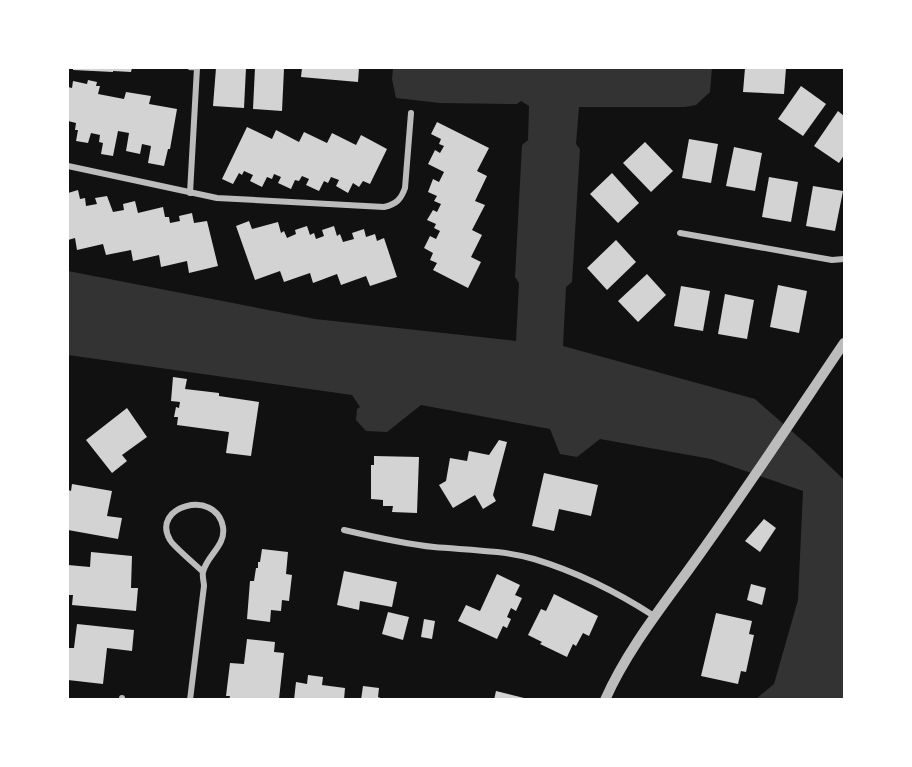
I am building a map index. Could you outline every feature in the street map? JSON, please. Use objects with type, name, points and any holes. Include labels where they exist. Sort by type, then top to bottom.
[{"type":"street","points":[[190,193],[194,68]]},
{"type":"street","points":[[68,166],[190,193],[229,198],[384,207],[393,205],[401,199],[405,188],[411,113]]},
{"type":"street","points":[[680,233],[832,260],[844,259]]},
{"type":"street","points":[[605,699],[654,616],[844,343]]},
{"type":"street","points":[[190,699],[204,586],[203,572],[222,540],[223,526],[218,513],[208,507],[193,505],[178,508],[169,518],[166,528],[170,541],[203,572]]},
{"type":"street","points":[[344,530],[412,544],[497,552],[534,559],[577,574],[617,593],[654,616]]},
{"type":"shaded area","points":[[393,68],[712,68],[710,92],[696,105],[685,107],[579,107],[576,144],[580,149],[572,282],[566,287],[563,346],[755,399],[844,480],[844,699],[756,699],[774,684],[798,600],[803,491],[711,459],[600,439],[577,457],[560,454],[550,429],[421,405],[387,432],[366,431],[356,420],[357,409],[360,407],[352,395],[68,355],[68,271],[315,319],[516,341],[519,283],[515,277],[522,145],[528,140],[529,106],[521,101],[517,104],[440,103],[396,98],[392,79]]},
{"type":"building","points":[[73,68],[132,68],[131,72],[113,72],[73,70]]},
{"type":"building","points":[[216,68],[246,68],[244,108],[213,106]]},
{"type":"building","points":[[255,68],[284,69],[282,111],[253,109]]},
{"type":"building","points":[[302,68],[359,68],[358,82],[301,77]]},
{"type":"building","points":[[745,68],[786,68],[784,94],[743,92]]},
{"type":"building","points":[[88,80],[97,82],[96,86],[100,86],[98,94],[124,99],[126,92],[151,96],[149,104],[177,109],[170,149],[168,149],[164,166],[148,163],[151,146],[142,144],[140,154],[126,151],[129,133],[118,131],[113,156],[101,154],[103,143],[99,142],[100,135],[91,133],[88,143],[76,141],[78,130],[75,130],[76,123],[68,121],[68,87],[72,88],[73,81],[87,84]]},
{"type":"building","points":[[801,86],[826,104],[803,136],[778,119]]},
{"type":"building","points":[[838,111],[844,116],[844,155],[839,163],[814,146]]},
{"type":"building","points":[[437,122],[489,148],[477,171],[487,176],[475,201],[485,205],[472,230],[482,235],[471,257],[481,262],[468,288],[433,270],[437,263],[430,260],[433,253],[424,248],[430,236],[436,239],[440,231],[434,228],[436,224],[427,220],[433,210],[437,212],[441,204],[434,201],[437,196],[428,192],[433,179],[439,182],[444,172],[428,164],[435,150],[440,153],[444,146],[439,144],[441,139],[431,134]]},
{"type":"building","points":[[247,127],[272,139],[276,130],[299,142],[304,132],[327,143],[332,133],[356,145],[361,135],[387,149],[370,184],[363,181],[359,187],[353,183],[348,193],[336,186],[339,180],[331,177],[328,183],[324,181],[319,191],[306,185],[309,179],[302,176],[299,181],[295,180],[291,189],[278,183],[281,177],[274,174],[272,179],[267,177],[262,187],[250,181],[253,175],[244,171],[242,175],[239,173],[233,184],[222,179]]},
{"type":"building","points":[[689,139],[718,144],[711,183],[682,178]]},
{"type":"building","points":[[645,142],[673,171],[651,192],[623,163]]},
{"type":"building","points":[[734,147],[762,153],[755,191],[726,186]]},
{"type":"building","points":[[612,173],[639,203],[618,223],[590,194]]},
{"type":"building","points":[[769,177],[798,182],[791,222],[762,217]]},
{"type":"building","points":[[813,186],[843,191],[835,231],[806,226]]},
{"type":"building","points":[[78,190],[80,199],[85,198],[86,206],[97,204],[95,198],[107,196],[113,212],[124,210],[123,204],[135,201],[138,213],[163,207],[165,217],[169,217],[170,223],[180,221],[179,216],[192,213],[194,223],[207,221],[218,266],[189,273],[187,261],[161,267],[159,255],[133,261],[131,250],[106,255],[103,244],[77,250],[75,238],[68,240],[68,193]]},
{"type":"building","points":[[249,221],[252,229],[278,222],[281,233],[284,231],[287,238],[296,234],[295,230],[307,226],[310,235],[314,233],[316,239],[324,236],[322,230],[334,226],[337,236],[340,234],[343,242],[354,239],[352,233],[364,229],[366,237],[375,234],[377,241],[384,238],[397,277],[370,286],[366,276],[341,285],[337,274],[313,283],[310,273],[284,282],[280,271],[255,280],[236,226]]},
{"type":"building","points":[[616,240],[636,262],[607,290],[587,268]]},
{"type":"building","points":[[647,274],[666,295],[638,322],[618,301]]},
{"type":"building","points":[[778,285],[807,291],[799,333],[770,327]]},
{"type":"building","points":[[681,286],[710,291],[703,331],[674,326]]},
{"type":"building","points":[[725,294],[754,300],[747,339],[718,334]]},
{"type":"building","points":[[173,377],[187,379],[185,389],[219,393],[219,396],[259,402],[251,456],[226,453],[229,432],[177,425],[178,417],[174,417],[176,407],[179,408],[180,402],[171,401]]},
{"type":"building","points":[[127,408],[147,437],[122,455],[127,461],[112,473],[86,440]]},
{"type":"building","points":[[499,440],[507,442],[493,495],[496,501],[483,509],[475,495],[453,508],[439,485],[446,481],[450,458],[467,461],[469,451],[489,455]]},
{"type":"building","points":[[374,456],[419,457],[417,513],[392,512],[393,506],[383,506],[383,500],[371,499],[371,465],[374,465]]},
{"type":"building","points":[[544,473],[598,485],[591,516],[559,509],[554,531],[532,526]]},
{"type":"building","points":[[72,484],[112,491],[107,516],[122,518],[118,539],[68,530],[68,490],[71,491]]},
{"type":"building","points":[[764,519],[776,528],[760,552],[745,541]]},
{"type":"building","points":[[262,549],[288,552],[286,574],[292,575],[289,601],[282,600],[281,611],[271,610],[270,622],[247,619],[250,581],[254,581]]},
{"type":"building","points":[[91,552],[132,556],[131,588],[138,588],[136,611],[72,605],[73,595],[68,595],[68,565],[90,567]]},
{"type":"building","points":[[344,571],[397,582],[392,607],[360,601],[359,610],[337,605]]},
{"type":"building","points":[[497,574],[520,585],[515,595],[522,598],[516,611],[511,608],[507,617],[511,619],[507,628],[503,626],[497,639],[458,621],[466,605],[480,611]]},
{"type":"building","points":[[751,584],[766,588],[762,605],[747,600]]},
{"type":"building","points":[[554,594],[598,616],[589,636],[583,633],[576,646],[573,644],[567,657],[540,644],[542,642],[528,635],[541,609],[546,611]]},
{"type":"building","points":[[388,612],[409,617],[403,640],[382,634]]},
{"type":"building","points":[[716,613],[752,621],[749,634],[754,635],[746,672],[741,671],[738,684],[701,676]]},
{"type":"building","points":[[424,619],[435,621],[432,639],[421,637]]},
{"type":"building","points":[[77,624],[134,630],[132,651],[107,648],[103,684],[68,680],[68,648],[74,648]]},
{"type":"building","points":[[247,639],[275,642],[274,652],[284,653],[279,699],[229,700],[230,696],[226,696],[230,663],[244,664]]},
{"type":"building","points":[[308,675],[323,677],[322,685],[345,688],[344,700],[294,700],[296,682],[307,684]]},
{"type":"building","points":[[363,686],[379,688],[378,697],[385,700],[361,700]]},
{"type":"building","points":[[496,691],[528,699],[528,700],[494,700]]}]
